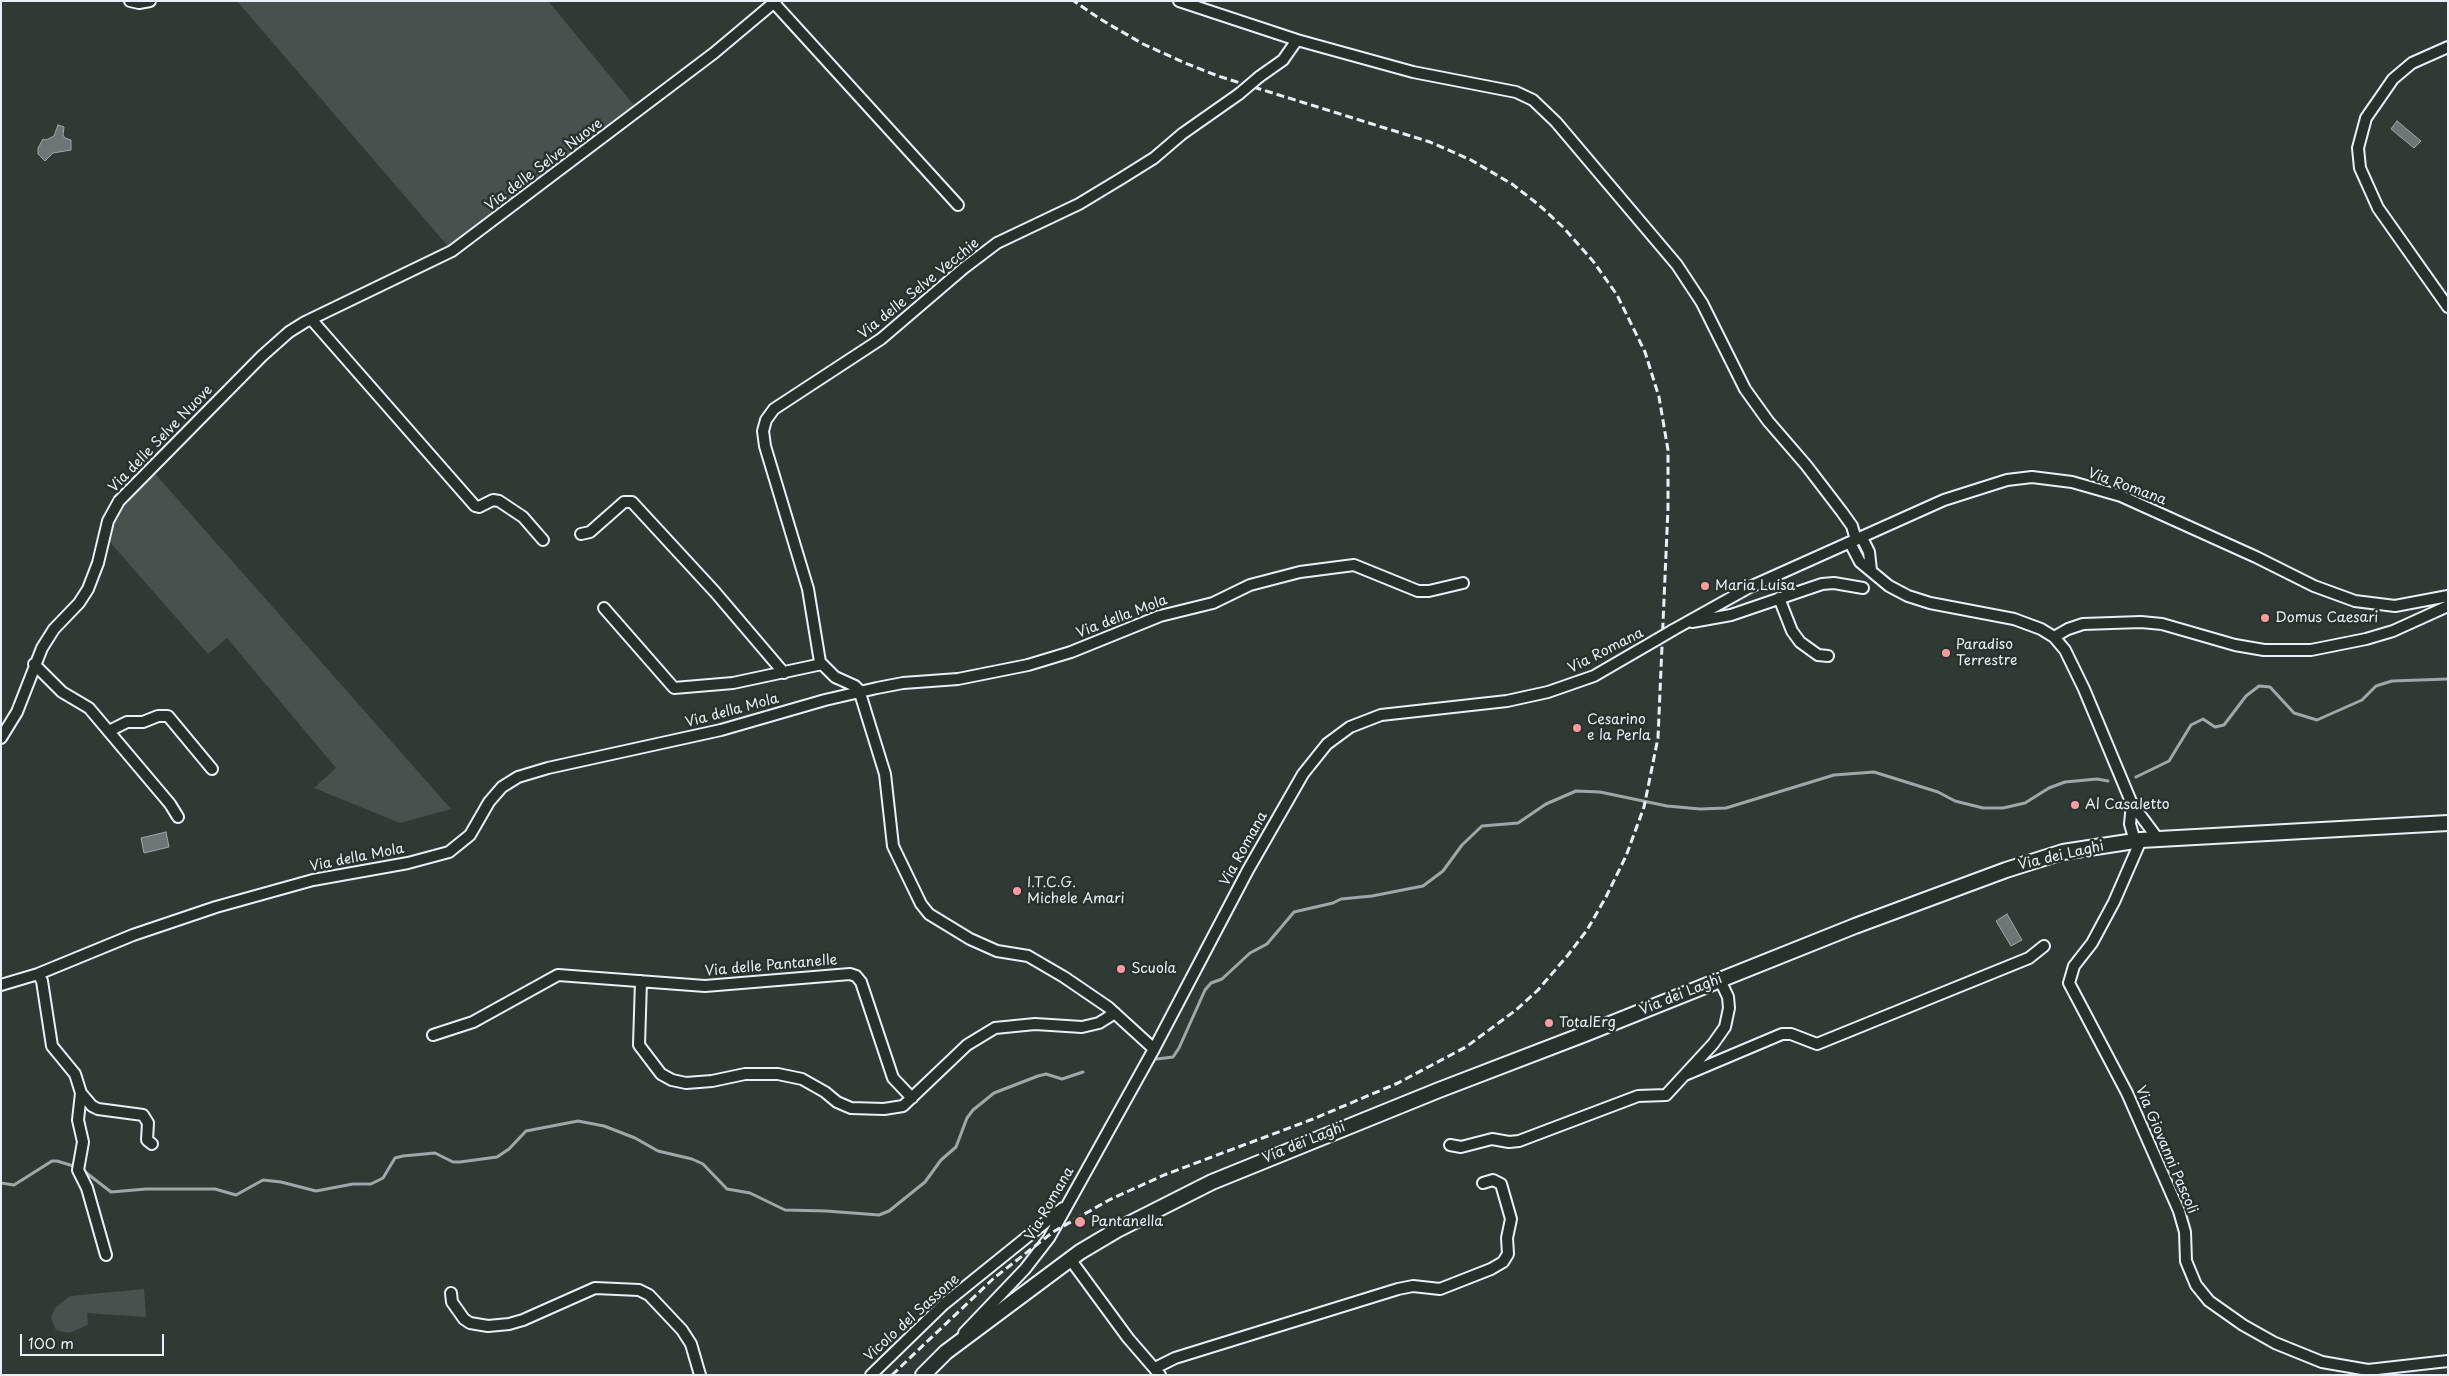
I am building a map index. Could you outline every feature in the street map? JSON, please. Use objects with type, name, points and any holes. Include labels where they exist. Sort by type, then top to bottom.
[{"type":"main road","name":"Via dei Laghi","points":[[923,1375],[946,1352],[1070,1259],[1117,1230],[1240,1169],[1855,926],[2006,870],[2063,852],[2145,840],[2448,823]]},
{"type":"street","points":[[130,1],[139,3],[150,1]]},
{"type":"street","points":[[1179,1],[1297,40],[1422,74],[1516,92],[1526,95],[1545,110],[1677,265],[1702,303],[1745,389],[1768,421],[1806,464],[1852,526],[1858,560],[1889,586],[1914,599],[2014,619],[2042,629],[2054,637],[2069,658],[2132,804],[2147,825],[2145,840]]},
{"type":"street","name":"Via delle Selve Nuove","points":[[1,738],[17,712],[34,664],[50,635],[88,590],[98,563],[108,521],[119,501],[262,356],[289,332],[311,319],[452,251],[714,52],[775,2],[958,205]]},
{"type":"street","name":"Via delle Selve Vecchie","points":[[822,664],[808,589],[764,441],[764,426],[769,414],[779,405],[881,339],[964,268],[997,243],[1079,204],[1154,158],[1174,140],[1283,60],[1297,40]]},
{"type":"street","points":[[2448,47],[2412,63],[2393,79],[2366,118],[2358,148],[2360,168],[2378,208],[2448,307]]},
{"type":"street","points":[[311,319],[474,506],[479,507],[494,500],[499,501],[523,517],[544,540]]},
{"type":"street","name":"Via Romana","points":[[946,1352],[1038,1253],[1053,1232],[1154,1049],[1217,926],[1297,783],[1321,750],[1337,734],[1361,722],[1386,714],[1507,701],[1548,692],[1594,676],[1745,590],[1944,500],[1980,487],[2020,478],[2054,478],[2095,487],[2121,496],[2256,557],[2314,586],[2355,601],[2381,606],[2403,606],[2448,596]]},
{"type":"street","points":[[581,534],[590,532],[624,502],[632,502],[715,592],[784,673]]},
{"type":"street","points":[[1856,541],[1869,552],[1871,570]]},
{"type":"street","name":"Via della Mola","points":[[1,985],[38,974],[124,938],[216,907],[313,880],[408,863],[449,852],[470,835],[489,802],[499,790],[522,775],[721,730],[860,692],[903,683],[958,679],[1054,659],[1160,616],[1213,603],[1250,585],[1300,572],[1354,565],[1418,591],[1463,583]]},
{"type":"street","points":[[1686,622],[1724,617],[1822,584],[1834,583],[1863,588]]},
{"type":"street","points":[[1779,598],[1792,631],[1800,642],[1818,655],[1828,656]]},
{"type":"street","points":[[2054,637],[2068,629],[2083,624],[2141,622],[2162,624],[2235,645],[2264,650],[2311,650],[2366,639],[2393,631],[2448,606]]},
{"type":"street","points":[[604,608],[674,688],[733,683],[822,664],[835,677],[857,687],[886,779],[888,817],[893,846],[924,908],[943,923],[981,944],[1032,958],[1064,977],[1115,1013],[1154,1049]]},
{"type":"street","points":[[34,664],[62,692],[89,708],[170,804],[178,817]]},
{"type":"street","points":[[109,731],[127,722],[142,722],[158,716],[168,716],[212,769]]},
{"type":"street","points":[[2118,843],[2130,824],[2132,804]]},
{"type":"street","points":[[2130,824],[2145,840]]},
{"type":"street","name":"Via Giovanni Pascoli","points":[[2145,840],[2092,943],[2074,966],[2069,983],[2127,1093],[2179,1211],[2185,1232],[2186,1261],[2196,1285],[2209,1301],[2243,1325],[2275,1343],[2322,1362],[2368,1370],[2448,1361]]},
{"type":"street","points":[[1685,1076],[1782,1034],[1792,1034],[1817,1044],[2029,958],[2044,946]]},
{"type":"street","points":[[38,974],[42,981],[52,1046],[75,1074],[81,1094],[78,1120],[83,1142],[78,1166],[87,1188],[106,1256]]},
{"type":"street","name":"Via delle Pantanelle","points":[[433,1035],[473,1022],[557,975],[718,986],[831,974],[853,975],[861,982],[893,1078],[912,1098]]},
{"type":"street","points":[[1450,1145],[1461,1147],[1492,1139],[1510,1142],[1519,1141],[1638,1096],[1666,1095],[1713,1044],[1725,1027],[1729,1008],[1728,998],[1720,980]]},
{"type":"street","points":[[642,981],[639,1045],[662,1074],[672,1080],[696,1082],[745,1074],[778,1074],[802,1079],[825,1092],[837,1102],[851,1108],[884,1109],[903,1106],[967,1045],[991,1029],[1016,1025],[1082,1027],[1099,1023],[1115,1013]]},
{"type":"street","points":[[81,1094],[92,1106],[98,1109],[143,1115],[148,1124],[147,1140],[152,1144]]},
{"type":"street","points":[[1070,1259],[1128,1338],[1158,1371],[1175,1358],[1398,1289],[1413,1286],[1440,1289],[1491,1269],[1503,1262],[1508,1254],[1507,1238],[1511,1219],[1501,1184],[1493,1180],[1483,1183]]},
{"type":"street","name":"Vicolo del Sassone","points":[[871,1375],[944,1304],[1066,1206]]},
{"type":"street","points":[[451,1293],[452,1302],[464,1319],[470,1323],[488,1326],[523,1320],[595,1288],[639,1290],[649,1295],[682,1330],[690,1344],[700,1375]]},
{"type":"shaded area","points":[[237,1],[548,1],[638,110],[452,251]]},
{"type":"shaded area","points":[[2397,121],[2421,141],[2414,148],[2391,129]]},
{"type":"shaded area","points":[[58,125],[64,127],[63,135],[65,138],[71,140],[71,150],[53,153],[45,161],[38,154],[38,148],[43,139],[46,140],[54,136]]},
{"type":"shaded area","points":[[150,468],[451,809],[400,823],[314,788],[336,768],[227,638],[208,654],[109,541],[115,507]]},
{"type":"shaded area","points":[[166,832],[169,847],[144,853],[141,838]]},
{"type":"shaded area","points":[[2007,914],[2022,940],[2011,946],[1996,921]]},
{"type":"shaded area","points":[[144,1289],[146,1317],[87,1313],[88,1325],[69,1333],[56,1330],[51,1318],[55,1308],[70,1296]]},
{"type":"waterway","points":[[2136,777],[2169,761],[2191,725],[2203,719],[2215,727],[2224,725],[2246,696],[2259,686],[2270,687],[2294,713],[2317,720],[2362,700],[2376,686],[2392,681],[2448,679]]},
{"type":"waterway","points":[[1157,1059],[1173,1057],[1179,1048],[1205,990],[1211,983],[1222,979],[1250,953],[1267,944],[1294,912],[1333,903],[1341,899],[1372,896],[1423,886],[1443,871],[1462,845],[1482,826],[1518,823],[1546,804],[1576,791],[1600,792],[1667,806],[1700,809],[1726,808],[1834,775],[1874,772],[1938,792],[1955,801],[1983,808],[2003,808],[2025,803],[2049,788],[2065,782],[2097,779],[2108,781]]},
{"type":"waterway","points":[[1,1183],[14,1185],[52,1161],[57,1161],[80,1168],[111,1192],[146,1189],[215,1189],[236,1195],[263,1180],[281,1182],[316,1191],[353,1184],[371,1184],[383,1178],[395,1158],[403,1156],[435,1153],[453,1162],[497,1157],[509,1149],[526,1131],[578,1121],[604,1126],[635,1138],[658,1151],[692,1159],[703,1164],[727,1189],[750,1193],[785,1210],[879,1215],[889,1211],[925,1182],[941,1160],[956,1147],[967,1118],[973,1110],[994,1093],[1046,1074],[1062,1079],[1083,1072]]},
{"type":"railway","points":[[892,1375],[994,1278],[1053,1232],[1109,1200],[1164,1175],[1313,1119],[1398,1083],[1466,1047],[1516,1010],[1538,990],[1568,955],[1587,930],[1606,897],[1626,856],[1644,807],[1658,738],[1668,508],[1668,450],[1659,397],[1645,352],[1617,295],[1593,261],[1563,227],[1539,205],[1512,184],[1471,160],[1430,142],[1218,76],[1185,63],[1143,44],[1100,19],[1074,1]]},
{"type":"place","name":"Maria Luisa","points":[[1705,586]]},
{"type":"place","name":"Domus Caesari","points":[[2265,618]]},
{"type":"place","name":"Paradiso Terrestre","points":[[1946,653]]},
{"type":"place","name":"Cesarino e la Perla","points":[[1577,728]]},
{"type":"place","name":"Al Casaletto","points":[[2075,805]]},
{"type":"place","name":"I.T.C.G. Michele Amari","points":[[1017,891]]},
{"type":"place","name":"Scuola","points":[[1121,969]]},
{"type":"place","name":"TotalErg","points":[[1549,1023]]},
{"type":"place","name":"Pantanella","points":[[1080,1222]]}]
